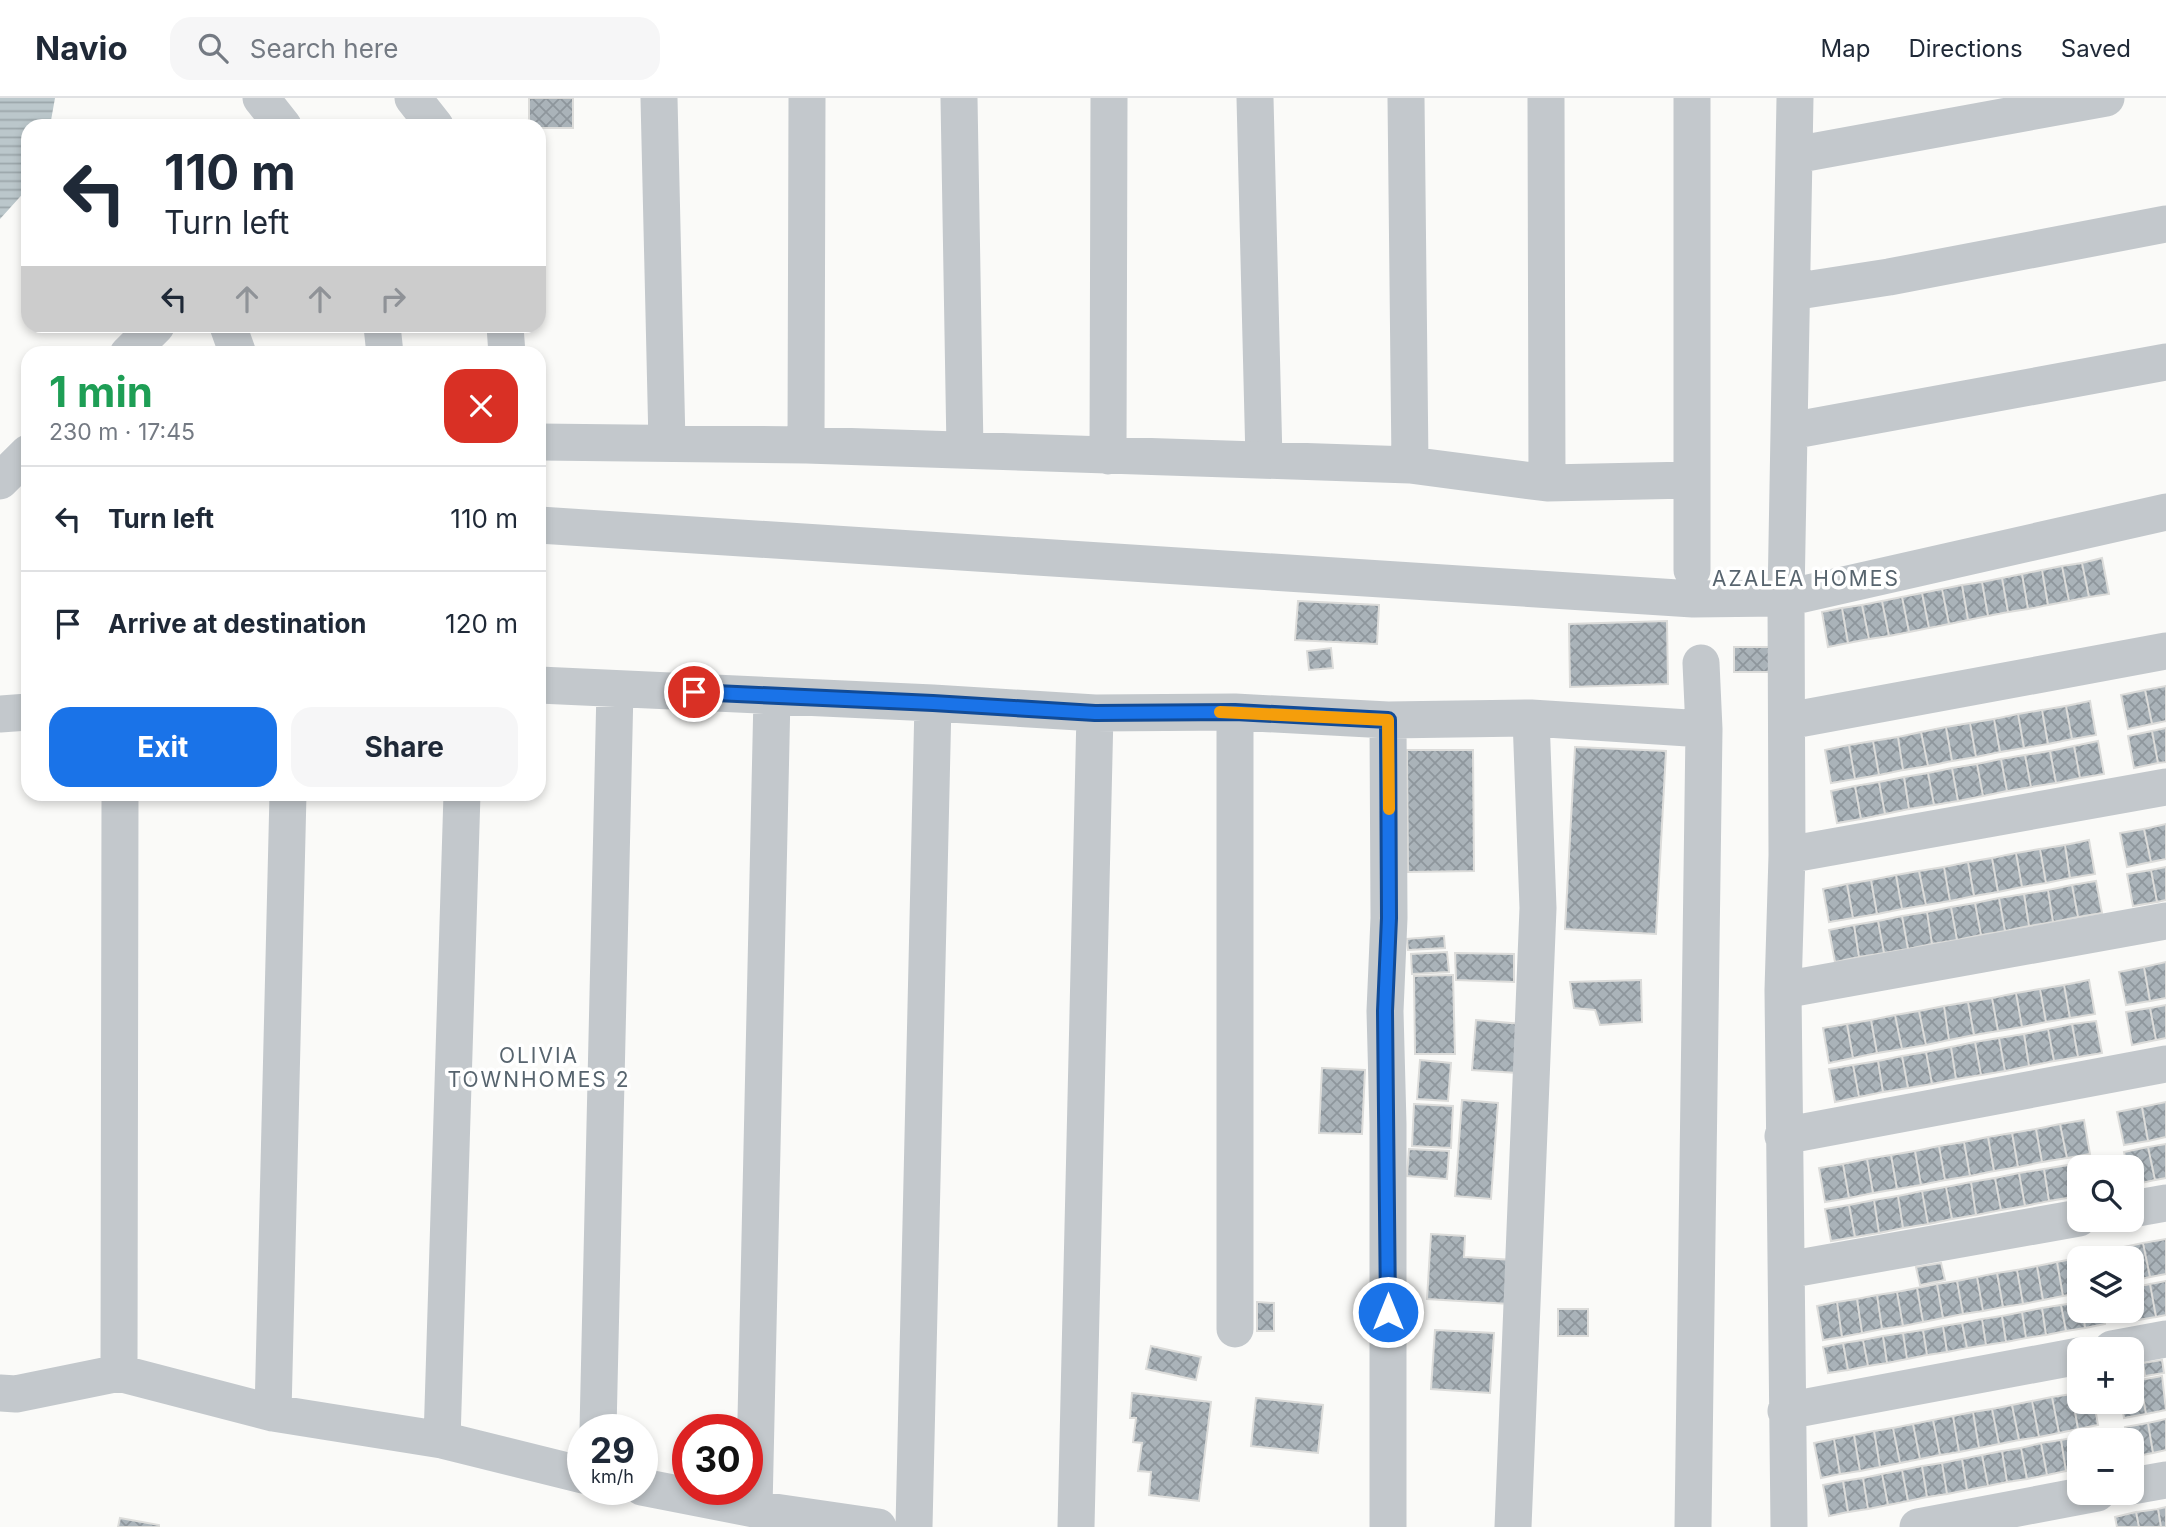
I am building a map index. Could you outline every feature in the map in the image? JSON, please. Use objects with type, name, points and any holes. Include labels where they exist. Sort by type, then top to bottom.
[{"type":"street","points":[[261,98],[278,119]]},
{"type":"street","points":[[413,98],[430,119]]},
{"type":"street","points":[[659,98],[667,443]]},
{"type":"street","points":[[806,445],[807,98]]},
{"type":"street","points":[[959,98],[965,450]]},
{"type":"street","points":[[1108,98],[1108,456]]},
{"type":"street","points":[[1255,98],[1264,460]]},
{"type":"street","points":[[1406,98],[1410,465]]},
{"type":"street","points":[[1546,98],[1547,483]]},
{"type":"street","points":[[1692,98],[1692,570]]},
{"type":"street","points":[[1789,1527],[1783,990],[1787,855],[1786,597],[1795,98]]},
{"type":"street","points":[[1795,155],[2106,98]]},
{"type":"street","points":[[1792,292],[1866,281],[2166,224]]},
{"type":"street","points":[[136,346],[149,333]]},
{"type":"street","points":[[1790,430],[2166,362]]},
{"type":"street","points":[[546,442],[806,445],[1410,465],[1547,483],[1692,480]]},
{"type":"street","points":[[0,481],[21,460]]},
{"type":"street","points":[[546,525],[1693,599],[1786,597],[2166,512]]},
{"type":"street","points":[[1788,721],[2166,651]]},
{"type":"street","points":[[1693,1527],[1704,729],[1701,663]]},
{"type":"street","points":[[546,685],[1095,713],[1235,712],[1388,720],[1531,718],[1704,729]]},
{"type":"street","points":[[597,1414],[615,689]]},
{"type":"street","points":[[754,1509],[772,696]]},
{"type":"street","points":[[914,1527],[933,703]]},
{"type":"street","points":[[0,714],[21,712]]},
{"type":"street","points":[[1235,712],[1235,1329]]},
{"type":"street","points":[[1076,1527],[1095,713]]},
{"type":"street","points":[[1513,1527],[1538,908],[1531,718]]},
{"type":"street","points":[[1388,720],[1389,918],[1385,1011],[1388,1124],[1388,1527]]},
{"type":"street","points":[[1787,855],[2166,787]]},
{"type":"street","points":[[119,1373],[120,801]]},
{"type":"street","points":[[273,1413],[288,801]]},
{"type":"street","points":[[442,1440],[463,801]]},
{"type":"street","points":[[1783,990],[2166,921]]},
{"type":"street","points":[[1783,1136],[2166,1064]]},
{"type":"street","points":[[2144,1207],[2166,1203]]},
{"type":"street","points":[[1787,1270],[2067,1220]]},
{"type":"street","points":[[2144,1343],[2166,1339]]},
{"type":"street","points":[[1786,1411],[2067,1358]]},
{"type":"street","points":[[0,1394],[16,1394],[119,1373],[273,1413],[442,1440],[567,1471]]},
{"type":"street","points":[[2144,1484],[2166,1480]]},
{"type":"street","points":[[658,1490],[754,1509],[878,1527]]},
{"type":"street","points":[[1919,1527],[2067,1499]]},
{"type":"shaded area","points":[[0,98],[55,98],[51,119],[21,119],[21,196],[0,219]]},
{"type":"building","points":[[529,98],[573,98],[573,128],[546,128],[546,119],[529,119]]},
{"type":"building","points":[[2102,558],[2109,594],[2089,597],[2082,563]]},
{"type":"building","points":[[2082,563],[2089,597],[2069,601],[2062,566]]},
{"type":"building","points":[[2062,566],[2069,601],[2048,605],[2042,570]]},
{"type":"building","points":[[2042,570],[2048,605],[2028,609],[2022,574]]},
{"type":"building","points":[[2022,574],[2028,609],[2008,612],[2002,578]]},
{"type":"building","points":[[2002,578],[2008,612],[1988,616],[1982,582]]},
{"type":"building","points":[[1982,582],[1988,616],[1968,620],[1962,585]]},
{"type":"building","points":[[1962,585],[1968,620],[1949,624],[1942,589]]},
{"type":"building","points":[[1942,589],[1949,624],[1929,628],[1922,593]]},
{"type":"building","points":[[1922,593],[1929,628],[1909,632],[1902,597]]},
{"type":"building","points":[[1902,597],[1909,632],[1889,636],[1882,601]]},
{"type":"building","points":[[1298,601],[1379,605],[1377,644],[1295,640]]},
{"type":"building","points":[[1882,601],[1889,636],[1869,639],[1862,605]]},
{"type":"building","points":[[1862,605],[1869,639],[1848,643],[1842,608]]},
{"type":"building","points":[[1842,608],[1848,643],[1828,647],[1822,612]]},
{"type":"building","points":[[1667,621],[1668,684],[1570,687],[1569,624]]},
{"type":"building","points":[[1734,647],[1772,647],[1772,672],[1734,672]]},
{"type":"building","points":[[1331,648],[1333,668],[1309,670],[1307,651]]},
{"type":"building","points":[[2166,686],[2166,721],[2152,724],[2145,690]]},
{"type":"building","points":[[2145,690],[2152,724],[2128,729],[2121,695]]},
{"type":"building","points":[[2090,701],[2096,735],[2072,739],[2066,706]]},
{"type":"building","points":[[2066,706],[2072,739],[2048,744],[2042,710]]},
{"type":"building","points":[[2042,710],[2048,744],[2024,748],[2018,714]]},
{"type":"building","points":[[2018,714],[2024,748],[2000,752],[1994,719]]},
{"type":"building","points":[[1994,719],[2000,752],[1976,757],[1970,723]]},
{"type":"building","points":[[1970,723],[1976,757],[1952,761],[1946,727]]},
{"type":"building","points":[[1946,727],[1952,761],[1928,766],[1921,732]]},
{"type":"building","points":[[2166,728],[2166,762],[2158,763],[2152,731]]},
{"type":"building","points":[[2152,731],[2158,763],[2134,768],[2128,736]]},
{"type":"building","points":[[1921,732],[1928,766],[1903,770],[1898,737]]},
{"type":"building","points":[[1898,737],[1903,770],[1879,775],[1873,741]]},
{"type":"building","points":[[1873,741],[1879,775],[1855,779],[1849,745]]},
{"type":"building","points":[[2098,741],[2104,774],[2080,778],[2074,746]]},
{"type":"building","points":[[1849,745],[1855,779],[1831,783],[1825,750]]},
{"type":"building","points":[[2074,746],[2080,778],[2056,783],[2050,751]]},
{"type":"building","points":[[1575,747],[1666,751],[1656,934],[1565,929]]},
{"type":"building","points":[[1407,750],[1473,750],[1474,871],[1408,872]]},
{"type":"building","points":[[2050,751],[2056,783],[2031,787],[2025,755]]},
{"type":"building","points":[[2025,755],[2031,787],[2007,791],[2001,759]]},
{"type":"building","points":[[2001,759],[2007,791],[1983,796],[1977,764]]},
{"type":"building","points":[[1977,764],[1983,796],[1958,801],[1952,768]]},
{"type":"building","points":[[1952,768],[1958,801],[1934,805],[1928,773]]},
{"type":"building","points":[[1928,773],[1934,805],[1909,809],[1904,777]]},
{"type":"building","points":[[1904,777],[1909,809],[1885,814],[1879,782]]},
{"type":"building","points":[[1879,782],[1885,814],[1861,819],[1855,786]]},
{"type":"building","points":[[1855,786],[1861,819],[1837,823],[1831,791]]},
{"type":"building","points":[[2166,824],[2166,859],[2151,862],[2144,829]]},
{"type":"building","points":[[2144,829],[2151,862],[2127,867],[2120,833]]},
{"type":"building","points":[[2089,840],[2095,874],[2070,878],[2065,845]]},
{"type":"building","points":[[2065,845],[2070,878],[2046,883],[2040,849]]},
{"type":"building","points":[[2040,849],[2046,883],[2022,887],[2016,853]]},
{"type":"building","points":[[2016,853],[2022,887],[1998,892],[1992,858]]},
{"type":"building","points":[[1992,858],[1998,892],[1974,896],[1968,862]]},
{"type":"building","points":[[1968,862],[1974,896],[1950,901],[1944,867]]},
{"type":"building","points":[[1944,867],[1950,901],[1926,905],[1919,871]]},
{"type":"building","points":[[2166,867],[2166,900],[2157,902],[2151,870]]},
{"type":"building","points":[[2151,870],[2157,902],[2133,906],[2127,874]]},
{"type":"building","points":[[1919,871],[1926,905],[1902,909],[1896,875]]},
{"type":"building","points":[[1896,875],[1902,909],[1877,914],[1871,880]]},
{"type":"building","points":[[1871,880],[1877,914],[1853,918],[1847,884]]},
{"type":"building","points":[[2096,881],[2102,913],[2078,917],[2072,885]]},
{"type":"building","points":[[1847,884],[1853,918],[1829,922],[1823,889]]},
{"type":"building","points":[[2072,885],[2078,917],[2053,922],[2048,890]]},
{"type":"building","points":[[2048,890],[2053,922],[2029,926],[2024,894]]},
{"type":"building","points":[[2024,894],[2029,926],[2005,931],[1999,898]]},
{"type":"building","points":[[1999,898],[2005,931],[1981,935],[1975,903]]},
{"type":"building","points":[[1975,903],[1981,935],[1957,940],[1951,907]]},
{"type":"building","points":[[1951,907],[1957,940],[1932,944],[1927,912]]},
{"type":"building","points":[[1927,912],[1932,944],[1908,949],[1902,916]]},
{"type":"building","points":[[1902,916],[1908,949],[1884,953],[1878,921]]},
{"type":"building","points":[[1878,921],[1884,953],[1859,957],[1854,925]]},
{"type":"building","points":[[1854,925],[1859,957],[1835,962],[1829,930]]},
{"type":"building","points":[[1444,936],[1445,948],[1408,950],[1407,939]]},
{"type":"building","points":[[1447,952],[1449,972],[1412,974],[1411,954]]},
{"type":"building","points":[[1455,953],[1514,954],[1514,982],[1456,980]]},
{"type":"building","points":[[2166,962],[2166,998],[2150,1001],[2144,967]]},
{"type":"building","points":[[2144,967],[2150,1001],[2126,1005],[2119,972]]},
{"type":"building","points":[[1453,975],[1455,1054],[1415,1054],[1414,976]]},
{"type":"building","points":[[1641,980],[1642,1022],[1600,1025],[1595,1010],[1574,1008],[1570,982]]},
{"type":"building","points":[[2089,980],[2095,1014],[2070,1018],[2064,985]]},
{"type":"building","points":[[2064,985],[2070,1018],[2046,1022],[2040,989]]},
{"type":"building","points":[[2040,989],[2046,1022],[2022,1027],[2016,993]]},
{"type":"building","points":[[2016,993],[2022,1027],[1998,1031],[1992,998]]},
{"type":"building","points":[[1992,998],[1998,1031],[1974,1035],[1968,1002]]},
{"type":"building","points":[[1968,1002],[1974,1035],[1949,1040],[1944,1006]]},
{"type":"building","points":[[2166,1005],[2166,1038],[2156,1040],[2150,1008]]},
{"type":"building","points":[[1944,1006],[1949,1040],[1926,1045],[1919,1011]]},
{"type":"building","points":[[2150,1008],[2156,1040],[2132,1045],[2126,1012]]},
{"type":"building","points":[[1919,1011],[1926,1045],[1902,1049],[1895,1015]]},
{"type":"building","points":[[1895,1015],[1902,1049],[1877,1053],[1871,1020]]},
{"type":"building","points":[[1476,1020],[1522,1024],[1517,1073],[1472,1070]]},
{"type":"building","points":[[1871,1020],[1877,1053],[1853,1058],[1847,1024]]},
{"type":"building","points":[[2096,1021],[2102,1053],[2078,1057],[2072,1024]]},
{"type":"building","points":[[1847,1024],[1853,1058],[1829,1063],[1823,1028]]},
{"type":"building","points":[[2072,1024],[2078,1057],[2054,1061],[2048,1029]]},
{"type":"building","points":[[2048,1029],[2054,1061],[2029,1066],[2024,1034]]},
{"type":"building","points":[[2024,1034],[2029,1066],[2005,1071],[1999,1038]]},
{"type":"building","points":[[1999,1038],[2005,1071],[1981,1075],[1975,1042]]},
{"type":"building","points":[[1975,1042],[1981,1075],[1956,1079],[1951,1047]]},
{"type":"building","points":[[1951,1047],[1956,1079],[1932,1084],[1926,1052]]},
{"type":"building","points":[[1926,1052],[1932,1084],[1908,1088],[1902,1056]]},
{"type":"building","points":[[1902,1056],[1908,1088],[1883,1092],[1878,1061]]},
{"type":"building","points":[[1420,1060],[1451,1063],[1448,1101],[1417,1099]]},
{"type":"building","points":[[1878,1061],[1883,1092],[1859,1097],[1853,1065]]},
{"type":"building","points":[[1853,1065],[1859,1097],[1835,1102],[1829,1069]]},
{"type":"building","points":[[1322,1068],[1365,1070],[1362,1134],[1319,1133]]},
{"type":"building","points":[[1462,1100],[1498,1103],[1491,1199],[1455,1196]]},
{"type":"building","points":[[2166,1102],[2166,1137],[2148,1141],[2142,1107]]},
{"type":"building","points":[[1414,1104],[1453,1106],[1451,1148],[1412,1146]]},
{"type":"building","points":[[2142,1107],[2148,1141],[2124,1145],[2117,1112]]},
{"type":"building","points":[[2084,1120],[2090,1154],[2067,1155],[2067,1158],[2060,1124]]},
{"type":"building","points":[[2060,1124],[2067,1158],[2042,1162],[2036,1129]]},
{"type":"building","points":[[2036,1129],[2042,1162],[2018,1167],[2012,1133]]},
{"type":"building","points":[[2012,1133],[2018,1167],[1994,1171],[1988,1137]]},
{"type":"building","points":[[1988,1137],[1994,1171],[1970,1176],[1964,1142]]},
{"type":"building","points":[[1964,1142],[1970,1176],[1945,1180],[1939,1146]]},
{"type":"building","points":[[2166,1144],[2166,1178],[2155,1180],[2148,1147]]},
{"type":"building","points":[[1939,1146],[1945,1180],[1921,1185],[1915,1151]]},
{"type":"building","points":[[2148,1147],[2155,1180],[2144,1182],[2144,1155],[2125,1155],[2124,1152]]},
{"type":"building","points":[[1409,1149],[1449,1151],[1447,1179],[1407,1176]]},
{"type":"building","points":[[1915,1151],[1921,1185],[1897,1189],[1891,1155]]},
{"type":"building","points":[[1891,1155],[1897,1189],[1873,1193],[1867,1159]]},
{"type":"building","points":[[1867,1159],[1873,1193],[1849,1198],[1843,1164]]},
{"type":"building","points":[[1843,1164],[1849,1198],[1825,1202],[1819,1168]]},
{"type":"building","points":[[2067,1165],[2067,1198],[2049,1201],[2044,1169]]},
{"type":"building","points":[[2044,1169],[2049,1201],[2025,1206],[2019,1173]]},
{"type":"building","points":[[2019,1173],[2025,1206],[2001,1210],[1995,1178]]},
{"type":"building","points":[[1995,1178],[2001,1210],[1976,1215],[1971,1182]]},
{"type":"building","points":[[1971,1182],[1976,1215],[1952,1219],[1946,1187]]},
{"type":"building","points":[[1946,1187],[1952,1219],[1928,1224],[1922,1191]]},
{"type":"building","points":[[1922,1191],[1928,1224],[1903,1228],[1898,1196]]},
{"type":"building","points":[[1898,1196],[1903,1228],[1879,1233],[1874,1200]]},
{"type":"building","points":[[1874,1200],[1879,1233],[1855,1237],[1849,1205]]},
{"type":"building","points":[[1849,1205],[1855,1237],[1831,1241],[1825,1209]]},
{"type":"building","points":[[1431,1234],[1465,1236],[1464,1257],[1514,1260],[1510,1304],[1427,1299]]},
{"type":"building","points":[[2166,1239],[2166,1274],[2150,1277],[2143,1243]]},
{"type":"building","points":[[2144,1248],[2150,1277],[2144,1278]]},
{"type":"building","points":[[2067,1260],[2067,1295],[2063,1296],[2057,1262]]},
{"type":"building","points":[[2057,1262],[2063,1296],[2043,1300],[2037,1266]]},
{"type":"building","points":[[1941,1263],[1945,1280],[1920,1285],[1916,1267]]},
{"type":"building","points":[[2037,1266],[2043,1300],[2023,1304],[2017,1270]]},
{"type":"building","points":[[2017,1270],[2023,1304],[2003,1307],[1997,1273]]},
{"type":"building","points":[[1997,1273],[2003,1307],[1983,1311],[1977,1277]]},
{"type":"building","points":[[1977,1277],[1983,1311],[1963,1314],[1957,1281]]},
{"type":"building","points":[[1957,1281],[1963,1314],[1943,1318],[1937,1284]]},
{"type":"building","points":[[2166,1281],[2166,1315],[2156,1317],[2150,1284]]},
{"type":"building","points":[[1937,1284],[1943,1318],[1923,1322],[1917,1288]]},
{"type":"building","points":[[2150,1284],[2156,1317],[2144,1319],[2144,1285]]},
{"type":"building","points":[[1917,1288],[1923,1322],[1903,1326],[1897,1292]]},
{"type":"building","points":[[1897,1292],[1903,1326],[1882,1329],[1877,1295]]},
{"type":"building","points":[[1877,1295],[1882,1329],[1862,1333],[1857,1299]]},
{"type":"building","points":[[1857,1299],[1862,1333],[1842,1337],[1837,1302]]},
{"type":"building","points":[[1257,1302],[1274,1303],[1274,1331],[1257,1331]]},
{"type":"building","points":[[1837,1302],[1842,1337],[1823,1340],[1817,1306]]},
{"type":"building","points":[[2067,1304],[2067,1323],[2084,1323],[2085,1328],[2066,1331],[2061,1305]]},
{"type":"building","points":[[2061,1305],[2066,1331],[2046,1335],[2042,1308]]},
{"type":"building","points":[[2042,1308],[2046,1335],[2026,1338],[2022,1312]]},
{"type":"building","points":[[1558,1309],[1588,1309],[1588,1336],[1558,1336]]},
{"type":"building","points":[[2022,1312],[2026,1338],[2006,1342],[2002,1316]]},
{"type":"building","points":[[2002,1316],[2006,1342],[1986,1345],[1982,1319]]},
{"type":"building","points":[[1982,1319],[1986,1345],[1967,1348],[1962,1323]]},
{"type":"building","points":[[1962,1323],[1967,1348],[1947,1352],[1943,1326]]},
{"type":"building","points":[[2084,1323],[2105,1323],[2105,1324],[2085,1328]]},
{"type":"building","points":[[1943,1326],[1947,1352],[1927,1355],[1923,1330]]},
{"type":"building","points":[[1435,1330],[1494,1333],[1490,1393],[1431,1389]]},
{"type":"building","points":[[1923,1330],[1927,1355],[1907,1359],[1903,1333]]},
{"type":"building","points":[[1903,1333],[1907,1359],[1887,1363],[1883,1336]]},
{"type":"building","points":[[1883,1336],[1887,1363],[1868,1366],[1863,1340]]},
{"type":"building","points":[[1863,1340],[1868,1366],[1848,1370],[1843,1343]]},
{"type":"building","points":[[1843,1343],[1848,1370],[1828,1373],[1823,1347]]},
{"type":"building","points":[[1151,1346],[1201,1357],[1196,1380],[1146,1369]]},
{"type":"building","points":[[2162,1360],[2164,1373],[2145,1376],[2144,1363]]},
{"type":"building","points":[[2162,1376],[2166,1410],[2146,1414],[2144,1379]]},
{"type":"building","points":[[1132,1393],[1211,1402],[1199,1501],[1149,1495],[1151,1472],[1138,1471],[1142,1443],[1133,1442],[1136,1418],[1130,1418]]},
{"type":"building","points":[[2067,1395],[2067,1414],[2075,1414],[2078,1428],[2067,1428],[2067,1431],[2059,1433],[2052,1397]]},
{"type":"building","points":[[2052,1397],[2059,1433],[2039,1437],[2032,1401]]},
{"type":"building","points":[[1256,1398],[1323,1405],[1318,1453],[1251,1446]]},
{"type":"building","points":[[2032,1401],[2039,1437],[2019,1440],[2012,1405]]},
{"type":"building","points":[[2144,1403],[2146,1414],[2124,1418],[2123,1414],[2144,1414]]},
{"type":"building","points":[[2012,1405],[2019,1440],[1999,1444],[1992,1409]]},
{"type":"building","points":[[1992,1409],[1999,1444],[1979,1448],[1973,1412]]},
{"type":"building","points":[[1973,1412],[1979,1448],[1959,1452],[1953,1416]]},
{"type":"building","points":[[2075,1414],[2096,1414],[2098,1425],[2078,1428]]},
{"type":"building","points":[[1953,1416],[1959,1452],[1940,1455],[1933,1420]]},
{"type":"building","points":[[2166,1419],[2166,1450],[2153,1453],[2148,1423]]},
{"type":"building","points":[[1933,1420],[1940,1455],[1920,1459],[1913,1424]]},
{"type":"building","points":[[2148,1423],[2153,1453],[2144,1455],[2144,1428],[2125,1427]]},
{"type":"building","points":[[1913,1424],[1920,1459],[1900,1463],[1893,1428]]},
{"type":"building","points":[[1893,1428],[1900,1463],[1880,1467],[1874,1431]]},
{"type":"building","points":[[1874,1431],[1880,1467],[1860,1471],[1854,1435]]},
{"type":"building","points":[[1854,1435],[1860,1471],[1840,1474],[1834,1439]]},
{"type":"building","points":[[1834,1439],[1840,1474],[1821,1478],[1814,1443]]},
{"type":"building","points":[[2067,1439],[2066,1471],[2061,1440]]},
{"type":"building","points":[[2061,1440],[2066,1471],[2047,1475],[2041,1443]]},
{"type":"building","points":[[2041,1443],[2047,1475],[2027,1479],[2021,1448]]},
{"type":"building","points":[[2021,1448],[2027,1479],[2007,1482],[2002,1451]]},
{"type":"building","points":[[2002,1451],[2007,1482],[1988,1486],[1982,1455]]},
{"type":"building","points":[[1982,1455],[1988,1486],[1967,1490],[1962,1459]]},
{"type":"building","points":[[1962,1459],[1967,1490],[1947,1494],[1942,1463]]},
{"type":"building","points":[[1942,1463],[1947,1494],[1927,1497],[1922,1466]]},
{"type":"building","points":[[1922,1466],[1927,1497],[1908,1501],[1902,1470]]},
{"type":"building","points":[[1902,1470],[1908,1501],[1888,1505],[1882,1474]]},
{"type":"building","points":[[1882,1474],[1888,1505],[1868,1509],[1863,1478]]},
{"type":"building","points":[[1863,1478],[1868,1509],[1848,1512],[1843,1481]]},
{"type":"building","points":[[1843,1481],[1848,1512],[1829,1516],[1823,1485]]},
{"type":"building","points":[[2166,1507],[2166,1527],[2161,1527],[2158,1509]]},
{"type":"building","points":[[2158,1509],[2161,1527],[2139,1527],[2136,1512]]},
{"type":"building","points":[[2136,1512],[2139,1527],[2117,1527],[2115,1517]]},
{"type":"building","points":[[120,1518],[159,1525],[159,1527],[118,1527]]},
{"type":"slow traffic","points":[[1220,712],[1388,720],[1389,809]]},
{"type":"district","name":"AZALEA HOMES","points":[[1806,579]]},
{"type":"district","name":"OLIVIA TOWNHOMES 2","points":[[539,1068]]},
{"type":"route","points":[[694,692],[1095,713],[1235,712],[1388,720],[1390,822],[1385,1011],[1388,1312]]}]
